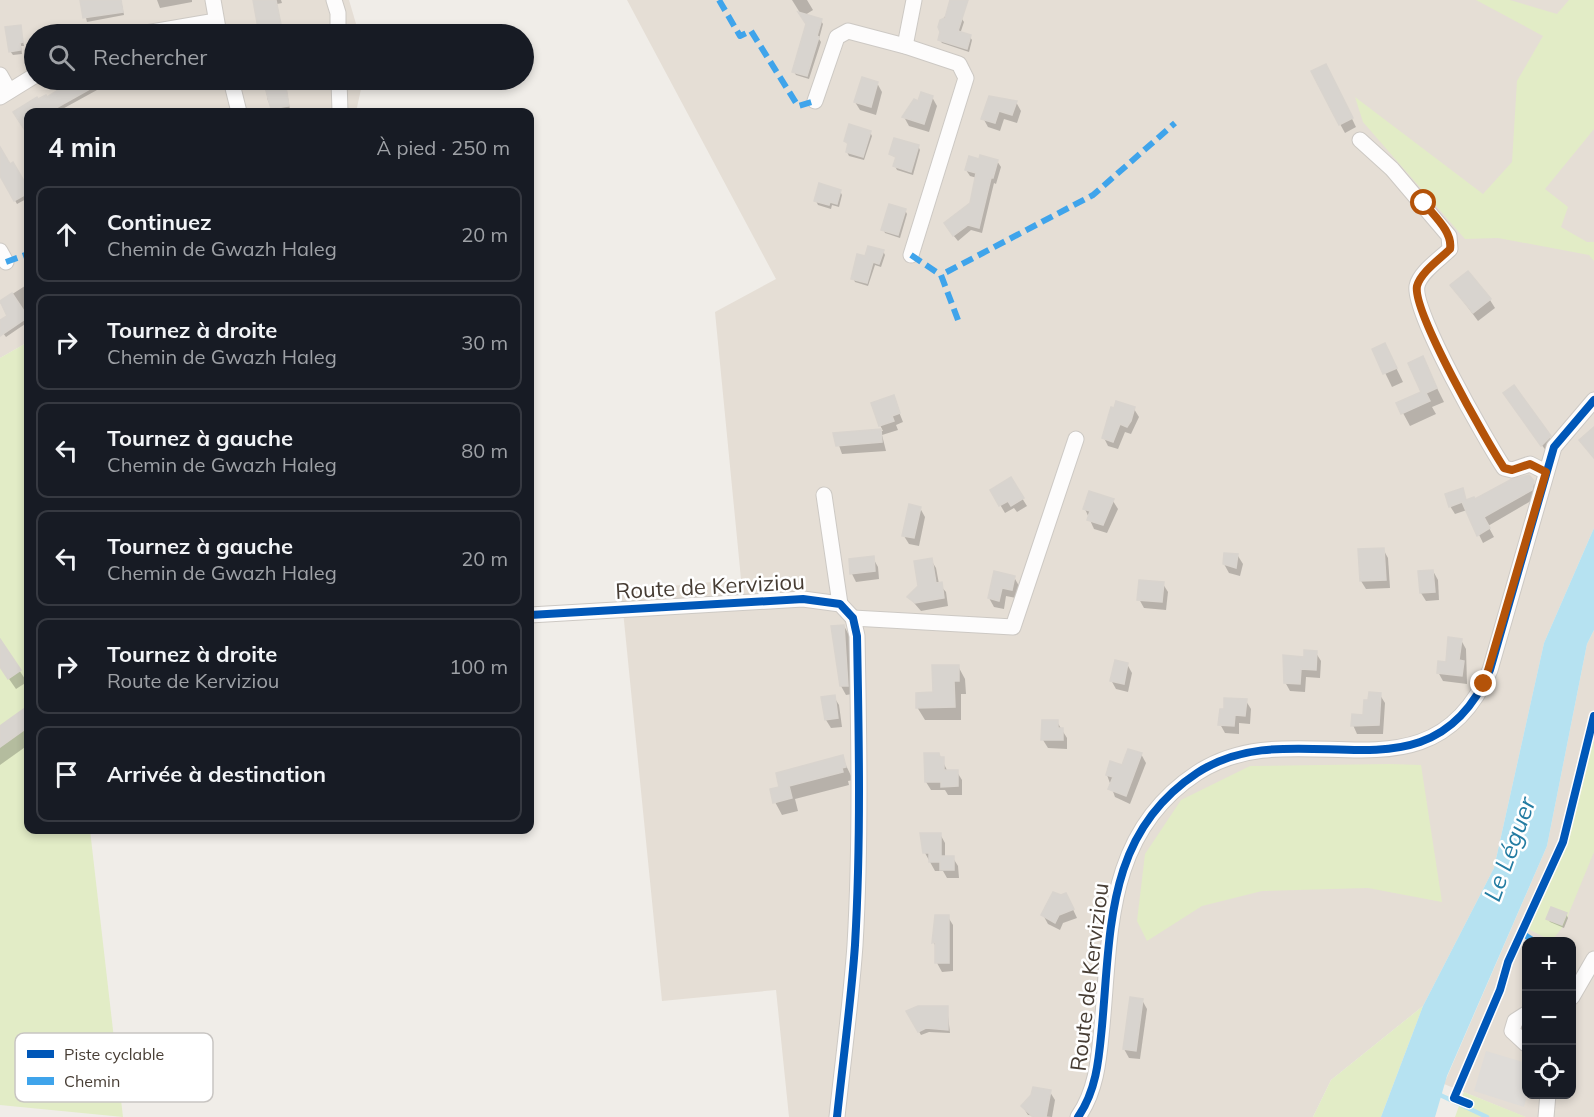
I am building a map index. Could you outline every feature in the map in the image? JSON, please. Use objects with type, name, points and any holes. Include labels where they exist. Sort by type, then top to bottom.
[{"type":"street","points":[[213,0],[217,24]]},
{"type":"street","points":[[334,0],[338,13],[338,24]]},
{"type":"street","points":[[905,46],[914,0]]},
{"type":"street","points":[[815,100],[837,37],[848,31],[905,46],[958,64],[966,78],[911,255]]},
{"type":"street","points":[[0,75],[5,94],[24,82]]},
{"type":"street","points":[[234,90],[238,108]]},
{"type":"street","points":[[339,90],[340,108]]},
{"type":"street","points":[[1360,140],[1392,169],[1449,236],[1450,249],[1421,277],[1417,293],[1448,368],[1482,436],[1504,468],[1512,470],[1530,464],[1546,472]]},
{"type":"street","name":"Route de Kerviziou","points":[[1078,1117],[1097,1073],[1112,922],[1121,874],[1131,845],[1147,818],[1198,772],[1234,756],[1286,747],[1380,751],[1424,742],[1446,731],[1470,706],[1490,670],[1554,447],[1594,400]]},
{"type":"street","points":[[853,618],[1013,627],[1076,440]]},
{"type":"street","points":[[824,495],[840,604],[853,618],[857,636],[860,780],[858,881],[855,947],[837,1117]]},
{"type":"street","name":"Route de Kerviziou","points":[[534,615],[780,599],[820,599],[840,604]]},
{"type":"street","points":[[1575,991],[1594,958]]},
{"type":"street","points":[[1522,1017],[1515,1021],[1512,1032],[1522,1040]]},
{"type":"street","points":[[1546,1117],[1548,1099]]},
{"type":"shaded area","points":[[0,0],[349,0],[356,24],[24,24],[24,90],[361,90],[357,108],[24,108],[24,344],[0,358]]},
{"type":"shaded area","points":[[627,0],[1594,0],[1594,528],[1544,643],[1494,868],[1423,1006],[1331,1080],[1313,1117],[789,1117],[776,990],[662,1001],[621,591],[741,579],[715,312],[776,279]]},
{"type":"shaded area","points":[[1594,630],[1594,1117],[1525,1117],[1444,1084],[1547,846],[1587,644]]},
{"type":"shaded area","points":[[1486,1051],[1522,1062],[1522,1099],[1526,1099],[1524,1107],[1474,1091]]},
{"type":"green space","points":[[1476,0],[1510,0],[1557,14],[1569,0],[1594,0],[1594,129],[1545,189],[1568,207],[1561,227],[1587,242],[1594,242],[1594,261],[1589,255],[1498,238],[1465,239],[1363,122],[1355,97],[1483,194],[1512,162],[1517,81],[1543,36]]},
{"type":"green space","points":[[24,344],[24,834],[90,834],[113,1033],[15,1033],[15,1102],[121,1102],[123,1117],[0,1105],[0,358]]},
{"type":"green space","points":[[1594,725],[1594,852],[1564,925],[1555,937],[1544,937],[1526,928],[1565,842]]},
{"type":"green space","points":[[1421,765],[1442,902],[1368,888],[1262,891],[1202,906],[1147,941],[1137,921],[1145,854],[1181,800],[1250,766]]},
{"type":"green space","points":[[1423,1006],[1381,1117],[1313,1117],[1331,1080]]},
{"type":"green space","points":[[1464,1092],[1526,1117],[1455,1117]]},
{"type":"water","name":"Le Léguer","points":[[1594,528],[1594,630],[1587,644],[1547,846],[1447,1076],[1435,1117],[1381,1117],[1423,1006],[1494,868],[1544,643]]},
{"type":"building","points":[[80,0],[121,0],[123,12],[83,18]]},
{"type":"building","points":[[253,0],[276,0],[281,24],[257,24]]},
{"type":"building","points":[[950,0],[968,0],[958,31],[971,35],[967,49],[938,40],[940,20],[945,18]]},
{"type":"building","points":[[798,12],[822,19],[807,76],[792,72],[806,24]]},
{"type":"building","points":[[21,25],[23,42],[20,43],[21,50],[9,52],[5,27]]},
{"type":"building","points":[[1326,64],[1353,118],[1339,125],[1311,71]]},
{"type":"building","points":[[862,77],[878,82],[871,107],[854,102]]},
{"type":"building","points":[[58,90],[88,90],[56,108],[24,108],[24,129],[13,112],[37,97],[38,99],[46,95],[47,97]]},
{"type":"building","points":[[266,90],[287,90],[289,106],[271,108]]},
{"type":"building","points":[[921,92],[933,96],[924,124],[902,117],[914,99],[918,101]]},
{"type":"building","points":[[989,96],[1017,101],[1012,115],[999,111],[995,123],[981,119]]},
{"type":"building","points":[[849,124],[871,131],[863,157],[846,152],[848,143],[844,141]]},
{"type":"building","points":[[894,138],[919,145],[911,172],[893,166],[896,157],[889,154]]},
{"type":"building","points":[[0,147],[10,164],[13,162],[24,181],[24,195],[14,201],[0,176]]},
{"type":"building","points":[[980,155],[998,160],[993,178],[991,178],[979,228],[968,225],[953,236],[944,223],[970,203],[976,173],[965,170],[969,156],[979,159]]},
{"type":"building","points":[[819,183],[841,190],[837,204],[830,202],[829,205],[814,201]]},
{"type":"building","points":[[889,204],[906,209],[898,235],[881,230]]},
{"type":"building","points":[[868,246],[884,250],[879,264],[873,262],[867,283],[851,279],[857,254],[865,256]]},
{"type":"building","points":[[1468,271],[1491,299],[1473,313],[1450,285]]},
{"type":"building","points":[[12,293],[24,311],[24,320],[0,336],[0,320],[7,316],[0,301]]},
{"type":"building","points":[[1385,343],[1397,368],[1383,374],[1372,349]]},
{"type":"building","points":[[1423,356],[1437,388],[1426,393],[1430,401],[1401,414],[1396,403],[1421,392],[1408,363]]},
{"type":"building","points":[[1514,385],[1551,436],[1541,446],[1503,393]]},
{"type":"building","points":[[894,395],[900,413],[892,416],[894,421],[879,426],[871,403]]},
{"type":"building","points":[[1116,401],[1135,407],[1131,421],[1127,427],[1120,424],[1113,442],[1102,438],[1111,407],[1114,408]]},
{"type":"building","points":[[1594,427],[1594,458],[1579,440]]},
{"type":"building","points":[[881,429],[882,442],[836,446],[833,433]]},
{"type":"building","points":[[1529,475],[1534,481],[1532,490],[1484,517],[1490,528],[1477,536],[1462,502],[1449,507],[1445,494],[1463,488],[1466,500],[1474,497],[1475,499],[1512,479]]},
{"type":"building","points":[[1011,477],[1024,498],[1011,506],[1008,501],[999,506],[990,490]]},
{"type":"building","points":[[1089,491],[1114,499],[1103,525],[1087,520],[1090,511],[1083,509]]},
{"type":"building","points":[[909,504],[921,507],[914,538],[902,536]]},
{"type":"building","points":[[1384,548],[1386,580],[1360,581],[1358,549]]},
{"type":"building","points":[[1224,553],[1238,554],[1236,568],[1223,564]]},
{"type":"building","points":[[874,556],[875,571],[850,574],[849,559]]},
{"type":"building","points":[[932,558],[936,583],[942,582],[944,598],[915,603],[907,597],[918,586],[914,561]]},
{"type":"building","points":[[1433,570],[1435,592],[1420,593],[1418,571]]},
{"type":"building","points":[[994,571],[1015,576],[1012,590],[1002,588],[999,601],[988,598]]},
{"type":"building","points":[[1139,580],[1164,582],[1162,602],[1137,600]]},
{"type":"building","points":[[844,625],[848,686],[840,686],[831,626]]},
{"type":"building","points":[[1448,637],[1462,639],[1459,660],[1464,661],[1462,676],[1437,673],[1438,661],[1446,662]]},
{"type":"building","points":[[0,639],[21,670],[8,679],[0,667]]},
{"type":"building","points":[[1304,650],[1317,651],[1316,670],[1301,669],[1300,684],[1284,683],[1283,655],[1304,657]]},
{"type":"building","points":[[1115,660],[1128,663],[1124,684],[1110,681]]},
{"type":"building","points":[[932,665],[959,665],[959,681],[954,681],[955,707],[916,708],[916,693],[933,692]]},
{"type":"building","points":[[1369,692],[1381,693],[1379,725],[1351,726],[1352,714],[1363,715],[1364,700],[1368,700]]},
{"type":"building","points":[[835,695],[838,718],[825,720],[821,697]]},
{"type":"building","points":[[1224,698],[1247,699],[1245,716],[1235,715],[1234,726],[1218,725],[1220,709],[1224,709]]},
{"type":"building","points":[[24,709],[24,730],[0,747],[0,726]]},
{"type":"building","points":[[1042,720],[1058,720],[1058,728],[1063,728],[1063,740],[1041,740]]},
{"type":"building","points":[[1128,749],[1142,753],[1126,796],[1108,789],[1113,777],[1106,775],[1110,761],[1122,765]]},
{"type":"building","points":[[924,753],[939,753],[940,757],[944,757],[944,770],[958,770],[958,786],[941,787],[941,782],[925,782]]},
{"type":"building","points":[[843,755],[846,767],[842,768],[843,772],[789,786],[792,798],[773,803],[770,789],[779,787],[776,773]]},
{"type":"building","points":[[920,833],[941,833],[941,856],[954,856],[954,870],[940,870],[940,862],[929,862],[929,853],[923,853]]},
{"type":"building","points":[[1053,892],[1061,895],[1066,893],[1074,909],[1059,915],[1055,923],[1041,915]]},
{"type":"building","points":[[1551,907],[1567,913],[1562,925],[1546,919]]},
{"type":"building","points":[[935,915],[949,915],[949,963],[935,963],[935,942],[932,943]]},
{"type":"building","points":[[1130,997],[1143,999],[1136,1051],[1123,1049]]},
{"type":"building","points":[[918,1006],[948,1006],[948,1030],[926,1028],[918,1032],[906,1011]]},
{"type":"building","points":[[1033,1087],[1051,1090],[1046,1117],[1033,1117],[1021,1106],[1031,1095]]},
{"type":"waterway","points":[[1438,1094],[1487,1117]]},
{"type":"marked path","points":[[719,0],[740,36],[751,31],[798,106],[815,101]]},
{"type":"marked path","points":[[958,320],[941,275],[1093,195],[1175,123]]},
{"type":"marked path","points":[[6,262],[24,255]]},
{"type":"marked path","points":[[911,255],[941,275]]},
{"type":"marked path","points":[[1522,933],[1528,937]]},
{"type":"cycle path","points":[[1078,1117],[1093,1085],[1098,1061],[1112,919],[1119,886],[1129,854],[1145,824],[1167,797],[1197,773],[1236,755],[1276,749],[1397,748],[1433,737],[1464,712],[1490,670],[1554,447],[1594,400]]},
{"type":"cycle path","points":[[534,615],[803,599],[840,604],[853,618],[857,636],[859,829],[857,906],[837,1117]]},
{"type":"cycle path","points":[[1469,1104],[1454,1098],[1500,990],[1508,962],[1563,842],[1594,716]]},
{"type":"route","points":[[1424,203],[1444,228],[1451,243],[1450,249],[1421,277],[1417,286],[1419,300],[1448,368],[1482,436],[1504,468],[1512,470],[1530,464],[1546,472],[1490,670],[1484,684]]}]
